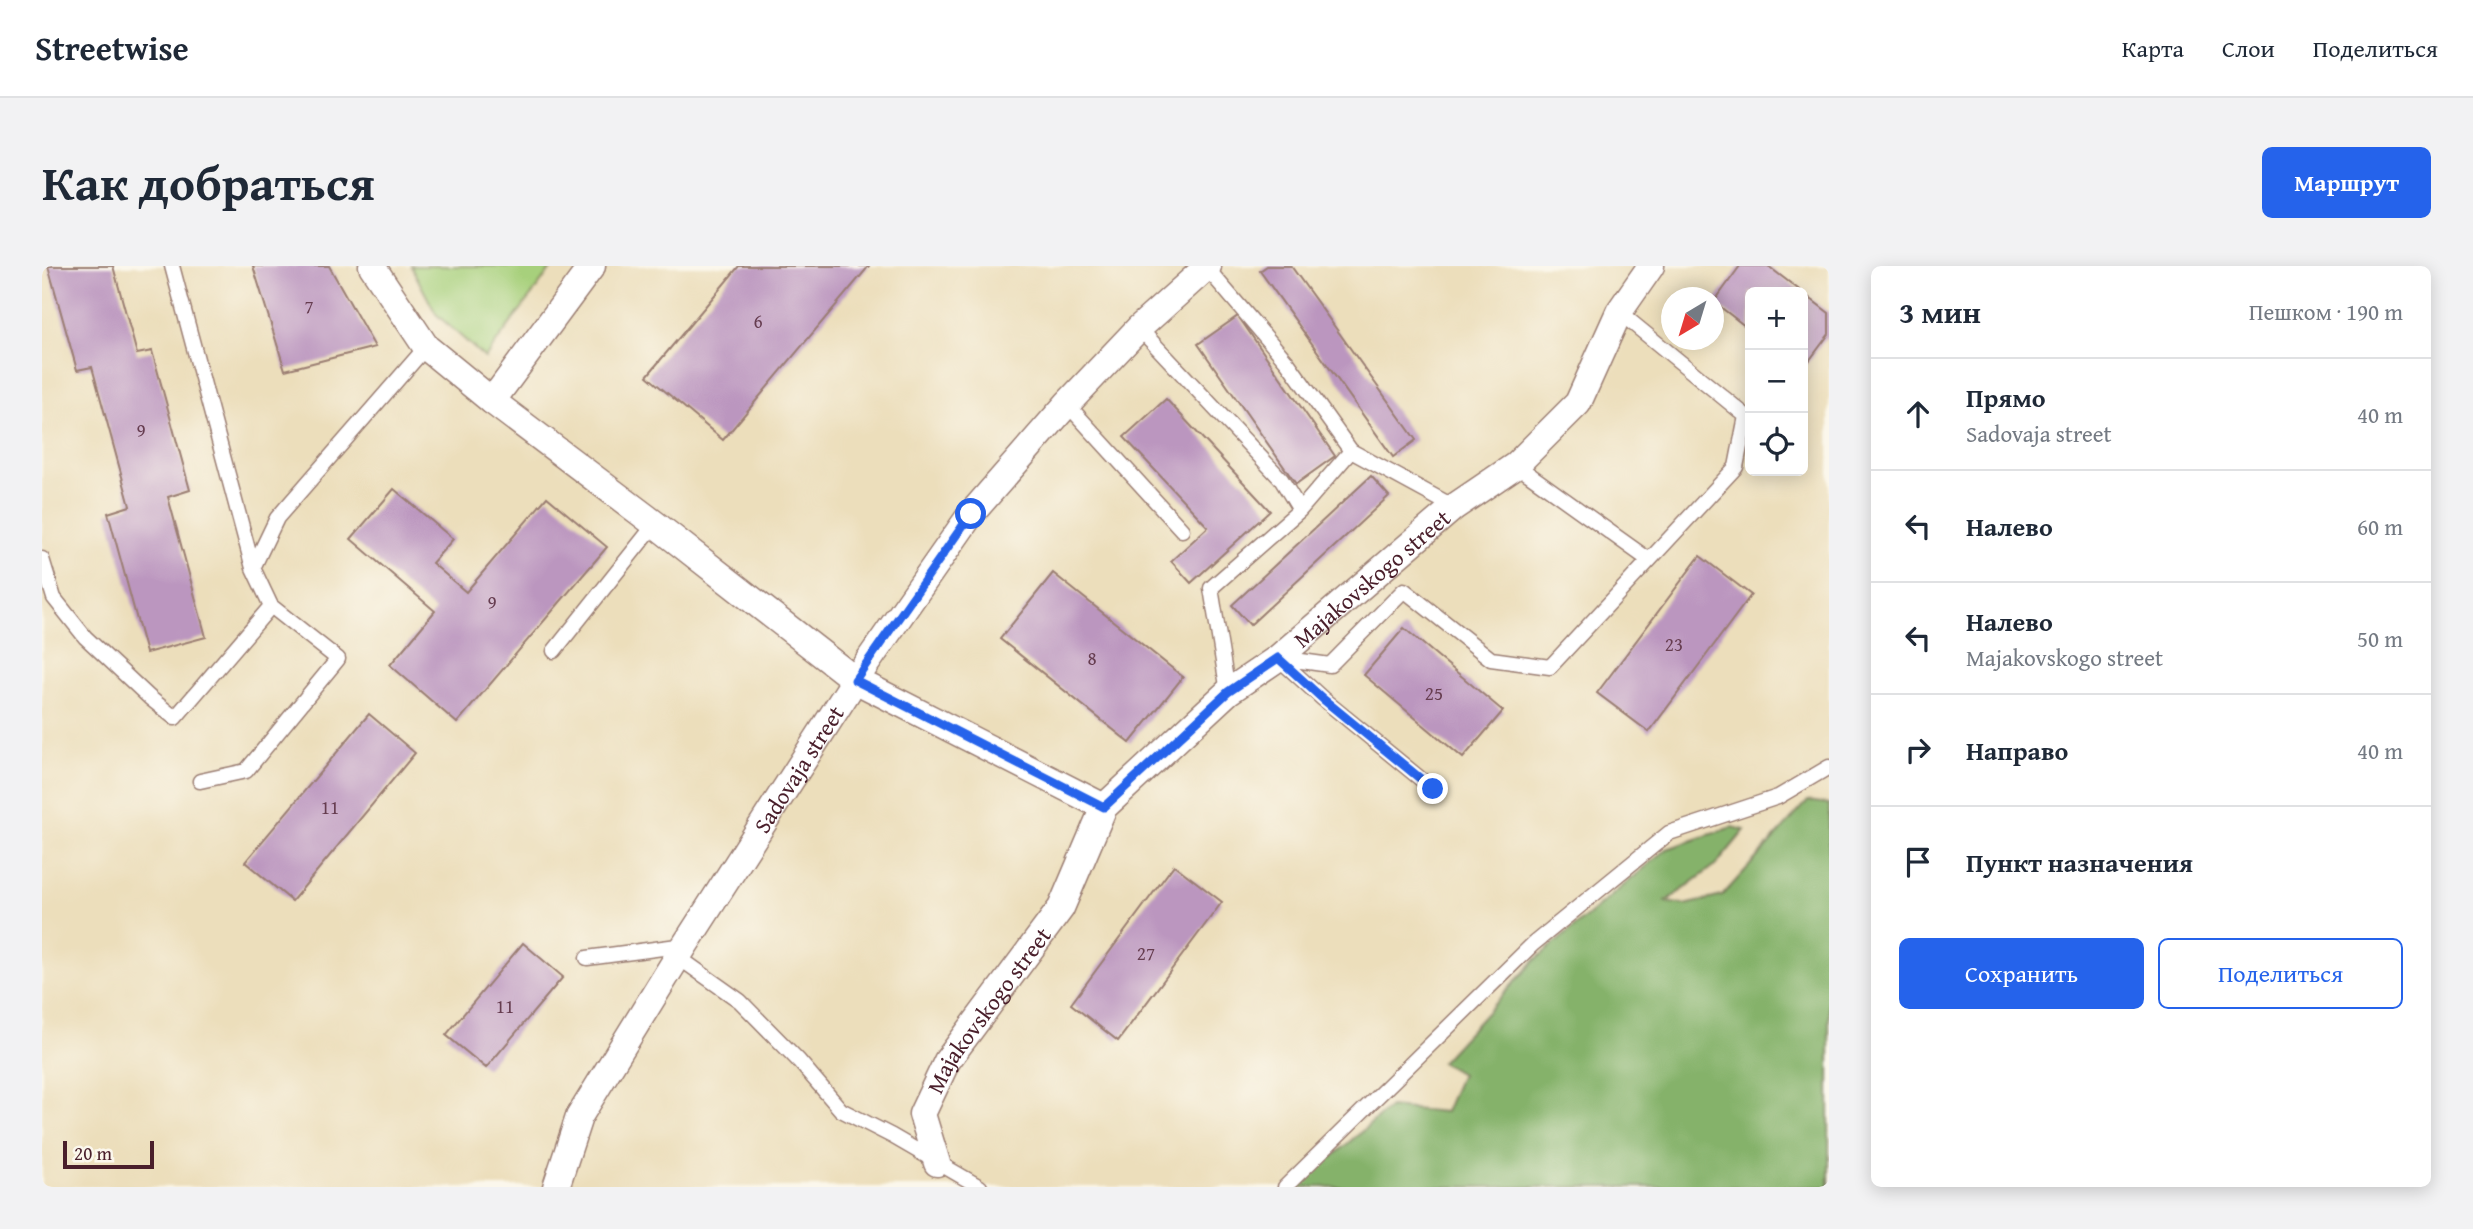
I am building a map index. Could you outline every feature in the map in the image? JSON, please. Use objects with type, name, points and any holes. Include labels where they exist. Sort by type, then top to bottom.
[{"type":"street","points":[[372,266],[426,347],[492,401],[855,680],[1104,807]]},
{"type":"street","points":[[492,401],[592,266]]},
{"type":"street","name":"Majakovskogo street","points":[[937,1163],[922,1114],[947,1061],[1061,908],[1104,807],[1228,692],[1278,658],[1454,507],[1516,464],[1578,403],[1619,312],[1651,266]]},
{"type":"street","name":"Sadovaja street","points":[[556,1187],[579,1117],[855,680],[971,514],[1067,404],[1139,328],[1206,267]]},
{"type":"lane","points":[[172,266],[253,568],[271,606],[338,659],[246,771],[200,780]]},
{"type":"lane","points":[[1206,267],[1288,363],[1351,452],[1454,507]]},
{"type":"lane","points":[[1278,658],[1330,665],[1404,590],[1491,659],[1550,667],[1736,467],[1746,416],[1619,312]]},
{"type":"lane","points":[[1139,328],[1281,479],[1300,510]]},
{"type":"lane","points":[[253,568],[277,518],[426,347]]},
{"type":"lane","points":[[1067,404],[1182,530]]},
{"type":"lane","points":[[1228,692],[1211,588],[1300,510],[1351,452]]},
{"type":"lane","points":[[1516,464],[1649,561]]},
{"type":"lane","points":[[554,651],[655,524]]},
{"type":"lane","points":[[42,559],[54,598],[85,637],[175,718],[271,606]]},
{"type":"lane","points":[[1278,658],[1323,699],[1433,789]]},
{"type":"lane","points":[[1285,1187],[1534,944],[1669,833],[1778,797],[1829,768]]},
{"type":"lane","points":[[587,958],[682,951],[740,1001],[799,1060],[841,1110],[980,1187]]},
{"type":"green space","points":[[411,266],[553,266],[485,358],[436,314]]},
{"type":"green space","points":[[1808,801],[1829,804],[1829,1187],[1297,1187],[1390,1107],[1445,1112],[1461,1074],[1441,1062],[1535,960],[1667,849],[1732,827],[1745,830],[1717,864],[1666,902],[1685,905],[1722,896]]},
{"type":"building","points":[[48,266],[113,266],[137,354],[152,351],[190,490],[168,497],[206,637],[146,653],[108,513],[130,506],[92,367],[77,370]]},
{"type":"building","points":[[253,266],[329,266],[375,347],[285,370]]},
{"type":"building","points":[[739,266],[869,266],[723,440],[647,376]]},
{"type":"building","points":[[1267,266],[1291,266],[1416,440],[1393,457],[1260,271]]},
{"type":"building","points":[[1740,266],[1768,266],[1795,287],[1745,287],[1745,326],[1724,310],[1724,288]]},
{"type":"building","points":[[1808,297],[1829,313],[1829,334],[1808,362]]},
{"type":"building","points":[[1238,316],[1335,456],[1296,484],[1198,344]]},
{"type":"building","points":[[1166,399],[1270,511],[1191,583],[1171,561],[1208,527],[1124,437]]},
{"type":"building","points":[[1371,476],[1389,496],[1250,625],[1232,605]]},
{"type":"building","points":[[394,489],[453,539],[432,563],[466,592],[547,497],[607,547],[457,723],[390,665],[435,611],[351,539]]},
{"type":"building","points":[[1700,556],[1751,595],[1649,732],[1597,693]]},
{"type":"building","points":[[1053,573],[1183,677],[1130,743],[1000,639]]},
{"type":"building","points":[[1404,628],[1503,711],[1463,758],[1364,675]]},
{"type":"building","points":[[369,714],[415,753],[292,901],[245,862]]},
{"type":"building","points":[[1174,865],[1222,902],[1118,1041],[1071,1004]]},
{"type":"building","points":[[523,943],[563,977],[486,1068],[446,1035]]},
{"type":"route","points":[[971,514],[855,680],[1104,807],[1228,692],[1278,658],[1323,699],[1433,789]]}]
